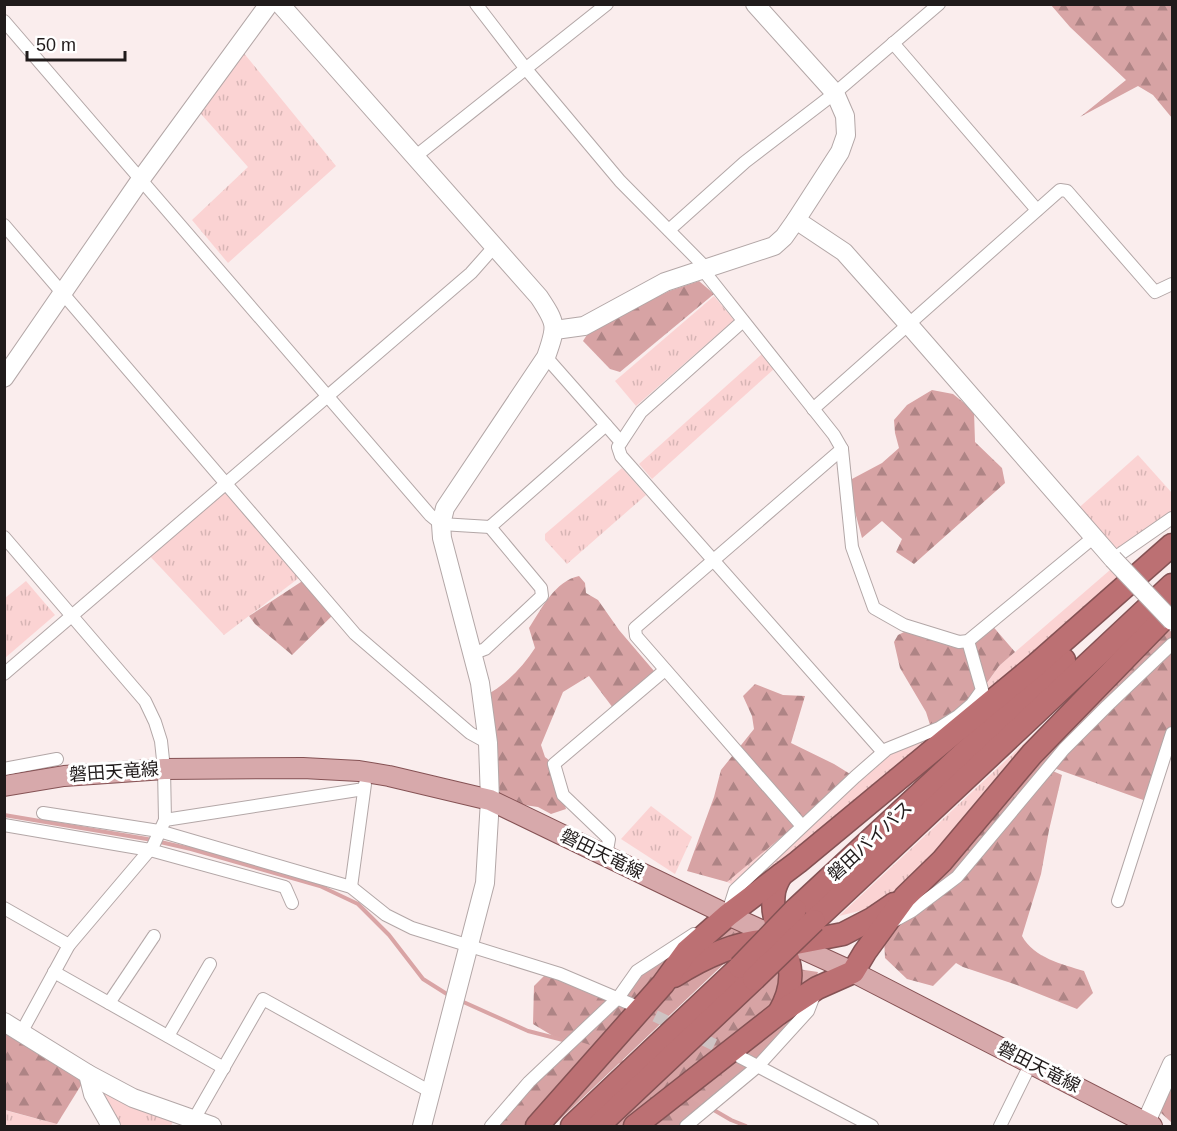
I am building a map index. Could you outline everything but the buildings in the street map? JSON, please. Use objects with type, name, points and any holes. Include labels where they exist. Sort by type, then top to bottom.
[{"type":"highway","points":[[537,1126],[663,984],[687,951],[728,915],[781,875],[1037,664],[1173,545]]},
{"type":"highway","name":"磐田バイパス","points":[[598,1126],[804,915],[1173,560]]},
{"type":"highway","name":"磐田バイパス","points":[[804,915],[1173,585]]},
{"type":"highway","points":[[634,1126],[778,1013],[817,988],[853,972],[905,897],[942,861],[1032,754],[1173,610]]},
{"type":"highway","points":[[778,1013],[787,999],[791,981],[787,942],[776,921],[773,904],[774,890],[781,875]]},
{"type":"highway","points":[[663,984],[693,964],[745,945],[768,940],[787,942],[843,934],[872,919],[905,897]]},
{"type":"highway","name":"磐田バイパス","points":[[572,1126],[747,973]]},
{"type":"main road","name":"磐田天竜線","points":[[4,786],[64,776],[164,768],[303,768],[490,800],[728,915],[853,972],[1032,1063],[1147,1125]]},
{"type":"street","points":[[4,378],[141,179],[269,4]]},
{"type":"street","points":[[280,4],[539,297],[551,316],[555,330],[546,357],[445,508],[441,524],[442,538],[480,683],[488,743],[490,800],[485,883],[422,1126]]},
{"type":"street","points":[[476,4],[525,69],[620,181],[705,270],[834,435],[842,449],[852,547],[874,608],[904,626],[959,642],[968,641],[1094,537]]},
{"type":"street","points":[[416,156],[607,4]]},
{"type":"street","points":[[555,330],[584,326],[665,282],[774,246],[784,237],[796,220],[840,152],[846,135],[845,116],[835,93],[755,4]]},
{"type":"street","points":[[669,230],[746,162],[835,93],[938,5]]},
{"type":"street","points":[[4,21],[430,515],[441,524],[490,527],[606,425]]},
{"type":"street","points":[[893,43],[1037,210]]},
{"type":"street","points":[[813,409],[1060,190],[1067,191],[1155,292],[1173,284]]},
{"type":"street","points":[[796,220],[844,252],[1113,559],[1173,621]]},
{"type":"street","points":[[4,225],[355,634],[470,733],[488,743]]},
{"type":"street","points":[[4,674],[471,273],[494,247]]},
{"type":"street","points":[[743,321],[641,412],[618,447],[621,456],[883,752]]},
{"type":"street","points":[[546,357],[621,442]]},
{"type":"street","points":[[802,826],[636,636],[635,628],[842,449]]},
{"type":"street","points":[[1113,559],[1173,518]]},
{"type":"street","points":[[472,654],[485,649],[542,596],[541,588],[490,527]]},
{"type":"street","points":[[4,537],[145,701],[161,741],[164,768],[157,836],[69,945],[21,1033]]},
{"type":"street","points":[[491,1126],[529,1082],[618,998],[637,970],[683,940],[728,915],[735,890],[883,752],[939,728],[972,704],[982,690],[968,641]]},
{"type":"street","points":[[883,927],[912,911],[957,877],[1064,749],[1173,644]]},
{"type":"street","points":[[606,856],[609,839],[563,795],[554,764],[665,670]]},
{"type":"street","points":[[1118,901],[1173,733]]},
{"type":"street","points":[[4,769],[57,759]]},
{"type":"street","points":[[157,836],[365,780],[351,886]]},
{"type":"street","points":[[43,813],[157,836],[351,886],[386,915],[403,924],[560,974],[633,1005]]},
{"type":"street","points":[[4,825],[157,836],[285,888],[292,903]]},
{"type":"street","points":[[4,908],[69,945]]},
{"type":"street","points":[[109,1003],[154,936]]},
{"type":"street","points":[[168,1036],[210,964]]},
{"type":"street","points":[[54,972],[224,1068]]},
{"type":"street","points":[[686,1126],[758,1066],[808,1011],[817,988]]},
{"type":"street","points":[[193,1120],[264,999],[431,1092]]},
{"type":"street","points":[[4,1022],[88,1074],[134,1098],[212,1126]]},
{"type":"street","points":[[741,1057],[872,1126]]},
{"type":"street","points":[[1000,1126],[1032,1063]]},
{"type":"street","points":[[1147,1125],[1173,1064]]},
{"type":"street","points":[[88,1074],[93,1094],[111,1126]]},
{"type":"green space","points":[[1051,5],[1172,5],[1172,118],[1153,95],[1138,86],[1080,117],[1126,80],[1070,27]]},
{"type":"green space","points":[[238,46],[336,166],[228,263],[192,220],[248,167],[194,106]]},
{"type":"green space","points":[[699,281],[714,294],[620,372],[610,369],[583,341],[590,330],[669,291]]},
{"type":"green space","points":[[714,296],[734,320],[636,406],[615,381]]},
{"type":"green space","points":[[762,354],[774,369],[652,479],[639,464]]},
{"type":"green space","points":[[932,390],[953,394],[974,411],[975,442],[1002,468],[1005,483],[914,564],[896,552],[902,539],[882,521],[862,538],[851,497],[852,479],[882,463],[899,448],[894,420],[907,405]]},
{"type":"green space","points":[[1138,455],[1172,493],[1172,518],[1120,555],[1073,513]]},
{"type":"green space","points":[[622,468],[646,495],[567,564],[545,540],[545,534]]},
{"type":"green space","points":[[231,488],[304,574],[224,635],[146,552]]},
{"type":"green space","points":[[1110,570],[1123,583],[750,893],[727,882],[887,749],[932,731],[978,696],[999,666]]},
{"type":"green space","points":[[579,576],[585,583],[586,593],[598,600],[619,630],[654,671],[613,708],[589,676],[563,692],[541,745],[545,757],[554,764],[566,809],[551,814],[538,807],[490,800],[482,697],[505,682],[524,663],[535,648],[529,628],[539,612],[556,589],[570,579]]},
{"type":"green space","points":[[307,578],[336,612],[292,655],[255,624],[249,616]]},
{"type":"green space","points":[[26,581],[55,615],[5,658],[5,598]]},
{"type":"green space","points":[[990,623],[1015,652],[999,666],[974,701],[932,731],[926,712],[900,668],[894,642],[898,635],[912,628],[959,642]]},
{"type":"green space","points":[[1164,623],[1172,633],[1172,741],[1146,801],[1051,767],[1048,769],[1062,775],[1041,874],[1022,936],[1027,944],[1041,955],[1084,971],[1093,993],[1077,1009],[956,963],[933,986],[907,979],[885,958],[884,937],[911,899]]},
{"type":"green space","points":[[755,684],[783,695],[805,696],[791,743],[855,777],[835,787],[822,807],[727,882],[687,871],[714,797],[721,770],[754,729],[752,716],[743,696]]},
{"type":"green space","points":[[1064,706],[1067,712],[887,904],[839,916]]},
{"type":"green space","points":[[651,806],[692,837],[675,874],[621,839]]},
{"type":"green space","points":[[725,924],[751,938],[553,1126],[497,1126],[568,1045],[533,1024],[534,986],[550,970],[618,998],[637,971]]},
{"type":"green space","points":[[778,966],[818,972],[804,1015],[686,1126],[601,1126]]},
{"type":"green space","points":[[4,1022],[88,1074],[57,1124],[5,1110]]},
{"type":"green space","points":[[88,1074],[176,1114],[171,1126],[112,1126]]},
{"type":"green space","points":[[1172,1079],[1172,1123],[1160,1112],[1163,1096]]},
{"type":"green space","points":[[4,1110],[57,1124],[55,1126],[5,1126]]},
{"type":"waterway","points":[[4,815],[147,839],[191,849],[320,886],[358,904],[389,935],[423,979],[450,996]]},
{"type":"waterway","points":[[459,1000],[528,1031],[567,1041]]},
{"type":"waterway","points":[[574,1042],[596,1049]]},
{"type":"waterway","points":[[610,1056],[625,1064]]},
{"type":"waterway","points":[[688,1095],[746,1126]]},
{"type":"tunnel","points":[[639,1008],[731,1053]]}]
